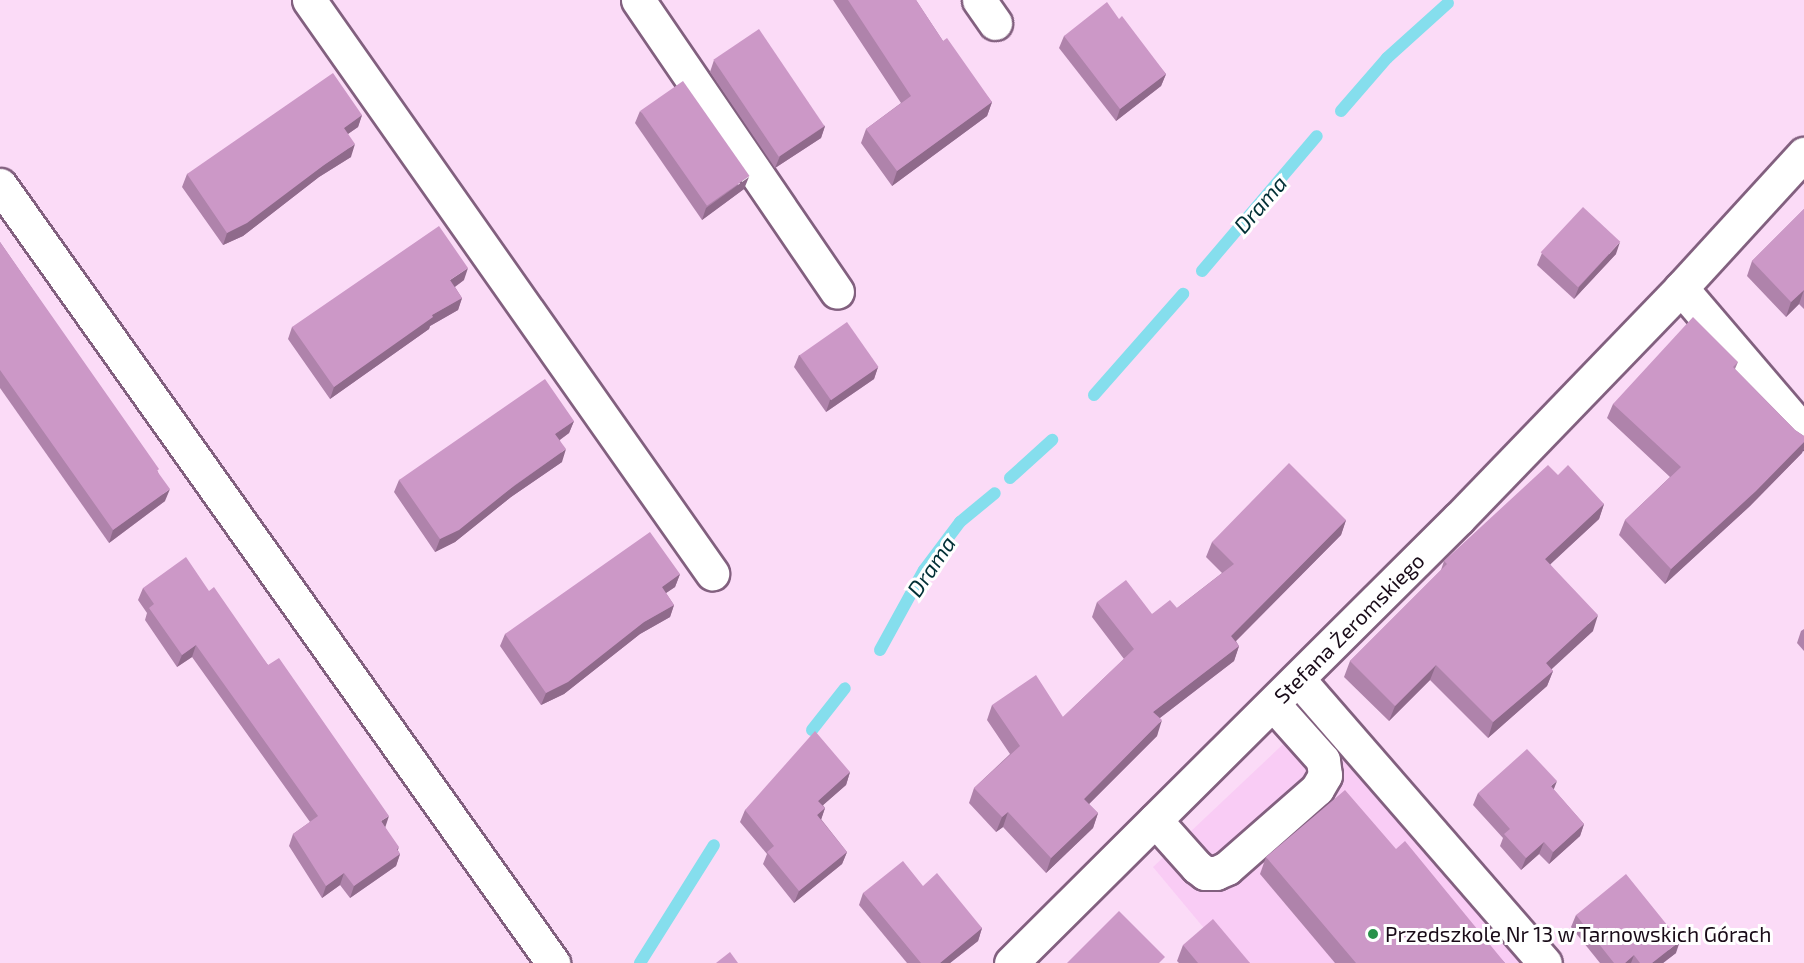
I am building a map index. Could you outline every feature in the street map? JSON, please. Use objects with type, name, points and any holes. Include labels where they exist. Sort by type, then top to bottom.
[{"type":"street","points":[[309,0],[712,573]]},
{"type":"street","points":[[638,0],[837,291]]},
{"type":"street","name":"Stefana Żeromskiego","points":[[1011,963],[1460,518],[1681,288],[1804,154]]},
{"type":"street","points":[[0,185],[553,963]]},
{"type":"street","points":[[1681,288],[1804,432]]},
{"type":"street","points":[[1298,679],[1545,963]]},
{"type":"street","points":[[1155,820],[1197,867],[1204,873],[1216,873],[1227,868],[1317,789],[1325,775],[1323,760],[1273,704]]},
{"type":"shaded area","points":[[1314,715],[1521,963],[1233,963],[1153,867]]},
{"type":"building","points":[[848,0],[916,0],[943,41],[947,38],[992,102],[897,171],[866,129],[911,96]]},
{"type":"building","points":[[1107,2],[1119,19],[1122,16],[1166,74],[1120,109],[1064,36]]},
{"type":"building","points":[[759,29],[824,126],[779,157],[713,60]]},
{"type":"building","points":[[333,73],[362,115],[344,128],[355,144],[247,223],[227,233],[187,174]]},
{"type":"building","points":[[683,81],[750,176],[707,206],[640,111]]},
{"type":"building","points":[[1583,207],[1620,242],[1578,287],[1541,252]]},
{"type":"building","points":[[1804,209],[1804,290],[1791,302],[1752,261]]},
{"type":"building","points":[[439,226],[468,268],[450,280],[462,298],[432,315],[433,317],[334,387],[292,327]]},
{"type":"building","points":[[0,242],[159,469],[157,471],[170,489],[113,530],[0,370]]},
{"type":"building","points":[[1693,317],[1738,362],[1733,367],[1795,430],[1804,436],[1804,442],[1756,491],[1671,569],[1625,520],[1681,467],[1613,404]]},
{"type":"building","points":[[847,322],[879,367],[831,400],[799,355]]},
{"type":"building","points":[[545,379],[574,421],[555,434],[566,449],[515,485],[459,530],[440,539],[399,480]]},
{"type":"building","points":[[1289,463],[1346,520],[1231,636],[1239,646],[1153,712],[1162,720],[1084,799],[1098,813],[1051,858],[1008,812],[1002,817],[974,788],[1020,746],[992,705],[1036,675],[1063,717],[1134,649],[1097,602],[1126,580],[1152,614],[1170,600],[1177,608],[1234,564],[1212,542]]},
{"type":"building","points":[[1548,465],[1558,475],[1568,465],[1604,504],[1545,559],[1598,615],[1546,663],[1553,671],[1493,722],[1436,665],[1395,706],[1350,661],[1447,564],[1444,561]]},
{"type":"building","points":[[650,532],[680,574],[662,587],[674,605],[644,622],[568,682],[546,693],[505,634]]},
{"type":"building","points":[[186,557],[209,591],[214,587],[268,665],[279,658],[389,816],[381,821],[399,847],[397,849],[400,854],[354,886],[344,873],[326,886],[293,834],[318,816],[196,645],[182,655],[149,608],[154,604],[143,588]]},
{"type":"building","points":[[815,731],[850,772],[818,801],[825,808],[817,815],[847,852],[799,891],[767,852],[774,846],[745,810]]},
{"type":"building","points":[[1527,749],[1557,781],[1551,786],[1584,824],[1553,852],[1544,842],[1526,858],[1504,834],[1510,829],[1478,793]]},
{"type":"building","points":[[1345,790],[1396,849],[1405,841],[1505,963],[1356,963],[1266,857]]},
{"type":"building","points":[[903,861],[923,886],[937,873],[982,928],[940,963],[921,963],[863,893]]},
{"type":"building","points":[[1626,874],[1680,941],[1652,963],[1640,963],[1634,955],[1625,963],[1614,963],[1576,915]]},
{"type":"building","points":[[1119,911],[1165,957],[1159,963],[1067,963]]},
{"type":"building","points":[[1213,919],[1250,963],[1198,963],[1183,945]]},
{"type":"building","points":[[730,952],[738,963],[716,963]]},
{"type":"waterway","name":"Drama","points":[[1341,111],[1387,58],[1448,3]]},
{"type":"waterway","name":"Drama","points":[[1202,271],[1317,136]]},
{"type":"waterway","name":"Drama","points":[[1094,395],[1183,294]]},
{"type":"waterway","name":"Drama","points":[[1010,478],[1052,440]]},
{"type":"waterway","name":"Drama","points":[[880,650],[924,570],[960,522],[995,493]]},
{"type":"waterway","name":"Drama","points":[[812,730],[845,688]]},
{"type":"waterway","name":"Drama","points":[[640,963],[714,845]]},
{"type":"place","name":"Przedszkole Nr 13 w Tarnowskich Górach","points":[[1373,934]]}]
